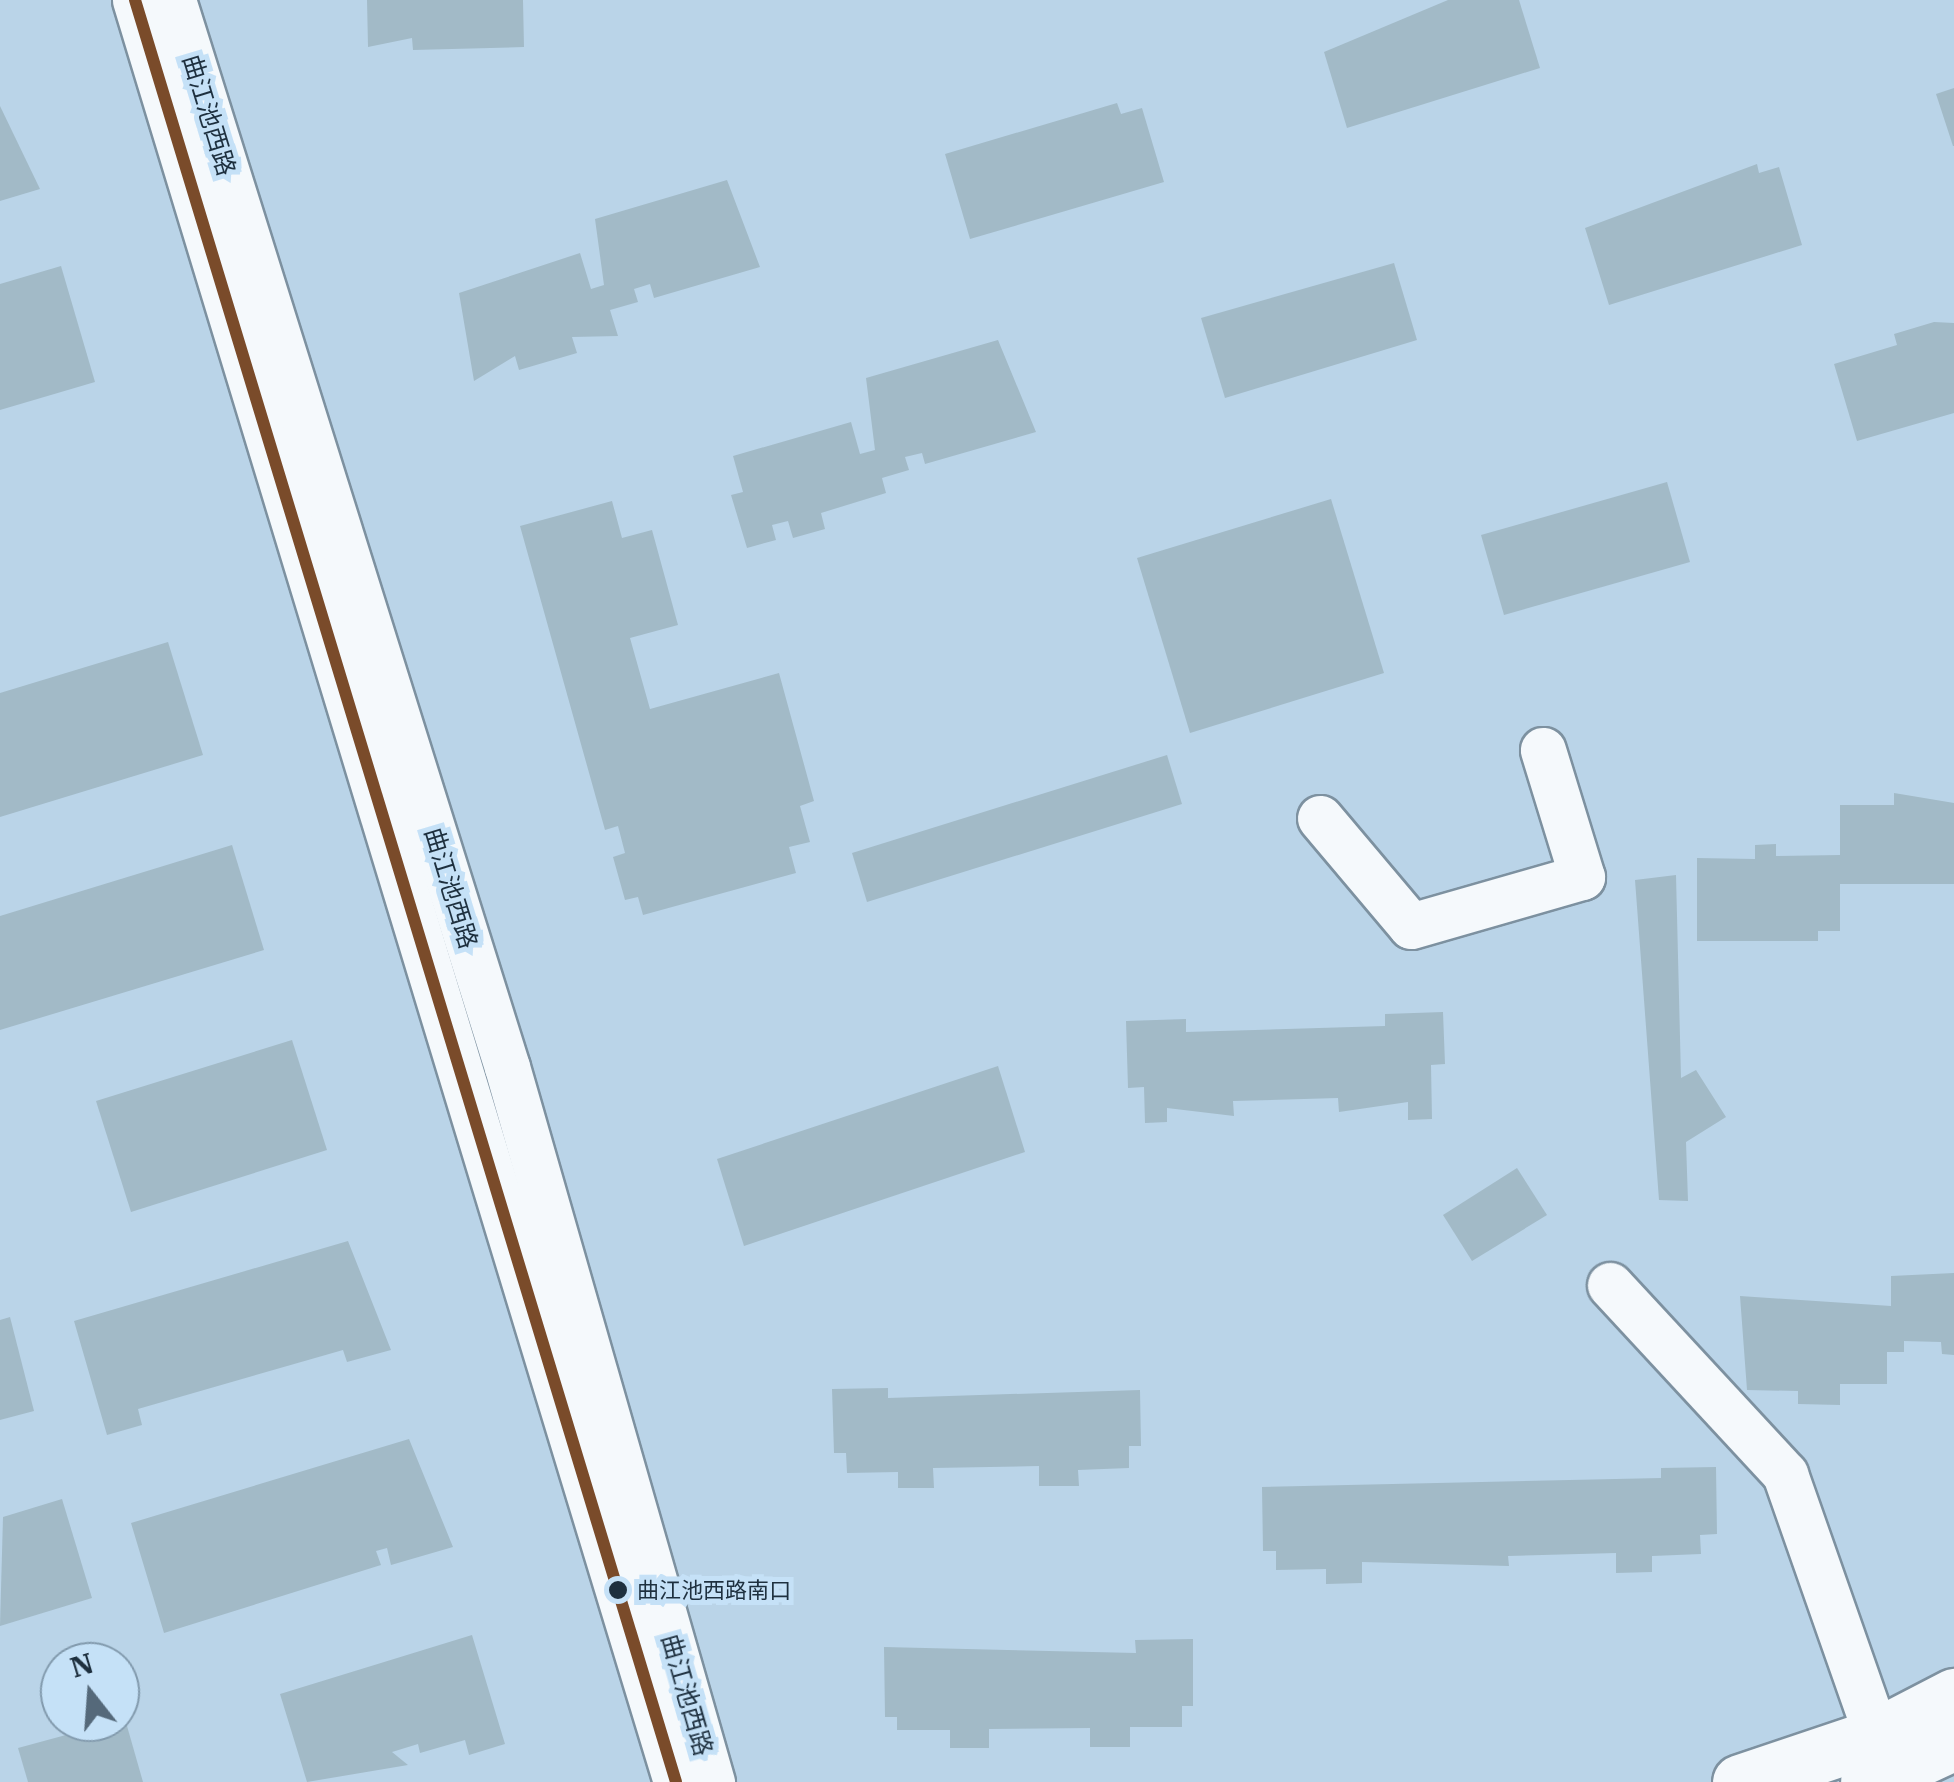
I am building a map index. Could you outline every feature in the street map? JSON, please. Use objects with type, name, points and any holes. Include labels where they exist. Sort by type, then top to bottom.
[{"type":"main road","points":[[1873,1759],[1954,1696]]},
{"type":"main road","points":[[1740,1782],[1954,1742]]},
{"type":"street","name":"曲江池西路","points":[[136,0],[676,1782]]},
{"type":"street","name":"曲江池西路","points":[[173,0],[506,1067],[712,1782]]},
{"type":"street","points":[[1320,818],[1411,926],[1582,878],[1544,750]]},
{"type":"street","points":[[1610,1286],[1785,1474],[1873,1759]]},
{"type":"building","points":[[367,0],[523,0],[524,47],[413,50],[412,38],[368,47]]},
{"type":"building","points":[[1448,0],[1519,0],[1540,68],[1347,128],[1324,52]]},
{"type":"building","points":[[1954,88],[1954,146],[1953,146],[1936,94]]},
{"type":"building","points":[[1117,103],[1121,114],[1142,108],[1164,182],[970,239],[945,154]]},
{"type":"building","points":[[0,106],[40,189],[0,201]]},
{"type":"building","points":[[1757,164],[1759,173],[1779,167],[1802,245],[1609,305],[1585,228]]},
{"type":"building","points":[[727,180],[760,267],[654,298],[650,284],[634,289],[638,302],[610,310],[618,336],[572,337],[577,353],[519,370],[515,356],[474,381],[459,293],[580,253],[591,289],[604,285],[595,219]]},
{"type":"building","points":[[1394,263],[1417,340],[1225,398],[1201,318]]},
{"type":"building","points":[[61,266],[95,382],[0,410],[0,284]]},
{"type":"building","points":[[1934,322],[1954,323],[1954,413],[1857,441],[1834,364],[1897,345],[1894,334]]},
{"type":"building","points":[[998,340],[1036,432],[925,464],[922,453],[905,457],[909,470],[882,478],[886,493],[821,513],[825,529],[793,538],[788,521],[772,525],[776,540],[747,548],[731,495],[743,492],[733,456],[851,422],[860,454],[875,450],[866,378]]},
{"type":"building","points":[[1667,482],[1690,562],[1504,615],[1481,535]]},
{"type":"building","points":[[1331,499],[1384,673],[1190,733],[1137,558]]},
{"type":"building","points":[[612,501],[622,538],[652,530],[678,625],[630,638],[650,709],[779,673],[814,801],[800,806],[810,842],[789,847],[796,873],[643,915],[638,897],[625,900],[613,857],[625,853],[618,826],[605,830],[520,526]]},
{"type":"building","points":[[168,642],[203,755],[0,817],[0,693]]},
{"type":"building","points":[[1167,755],[1182,804],[867,902],[852,853]]},
{"type":"building","points":[[1894,793],[1954,803],[1954,884],[1840,884],[1840,931],[1818,931],[1818,941],[1697,941],[1697,858],[1755,859],[1755,845],[1776,844],[1776,856],[1840,855],[1840,805],[1894,805]]},
{"type":"building","points":[[232,845],[264,950],[0,1030],[0,916]]},
{"type":"building","points":[[1676,875],[1681,1078],[1696,1070],[1726,1117],[1686,1142],[1688,1201],[1659,1200],[1635,880]]},
{"type":"building","points":[[1443,1012],[1445,1064],[1431,1065],[1432,1119],[1408,1120],[1408,1102],[1339,1112],[1338,1098],[1233,1101],[1234,1116],[1167,1108],[1167,1122],[1145,1123],[1144,1087],[1128,1088],[1126,1021],[1186,1019],[1186,1032],[1385,1026],[1385,1014]]},
{"type":"building","points":[[292,1040],[327,1150],[131,1212],[96,1101]]},
{"type":"building","points":[[998,1066],[1025,1152],[744,1246],[717,1159]]},
{"type":"building","points":[[1517,1168],[1547,1215],[1472,1261],[1443,1215]]},
{"type":"building","points":[[348,1241],[391,1350],[347,1362],[343,1350],[138,1409],[142,1425],[107,1435],[74,1321]]},
{"type":"building","points":[[1954,1273],[1954,1355],[1942,1354],[1941,1342],[1904,1341],[1904,1352],[1887,1352],[1887,1384],[1840,1384],[1840,1405],[1798,1404],[1798,1391],[1747,1390],[1740,1296],[1891,1306],[1891,1276]]},
{"type":"building","points":[[10,1317],[34,1411],[0,1420],[0,1320]]},
{"type":"building","points":[[888,1388],[888,1398],[1140,1390],[1141,1446],[1129,1446],[1129,1468],[1078,1470],[1079,1486],[1039,1486],[1039,1466],[933,1468],[934,1488],[898,1488],[898,1472],[847,1473],[846,1453],[834,1453],[832,1389]]},
{"type":"building","points":[[409,1439],[453,1547],[391,1565],[387,1548],[376,1551],[381,1565],[164,1633],[131,1523]]},
{"type":"building","points":[[1716,1467],[1717,1534],[1700,1535],[1701,1554],[1652,1556],[1652,1572],[1616,1573],[1616,1553],[1508,1556],[1509,1566],[1362,1562],[1362,1583],[1326,1584],[1326,1569],[1276,1570],[1276,1551],[1263,1551],[1262,1487],[1661,1478],[1661,1468]]},
{"type":"building","points":[[62,1499],[92,1598],[0,1626],[3,1517]]},
{"type":"building","points":[[472,1635],[505,1744],[469,1755],[465,1740],[420,1753],[418,1744],[392,1752],[408,1765],[307,1782],[280,1694]]},
{"type":"building","points":[[1193,1639],[1193,1706],[1182,1706],[1182,1727],[1130,1727],[1130,1747],[1090,1747],[1090,1728],[989,1729],[989,1748],[950,1748],[950,1730],[897,1730],[897,1717],[885,1717],[884,1647],[1136,1653],[1135,1640]]},
{"type":"building","points":[[40,1742],[132,1742],[143,1782],[28,1782],[18,1748]]},
{"type":"transit line","points":[[135,0],[676,1782]]},
{"type":"place","name":"曲江池西路南口","points":[[618,1590]]}]
